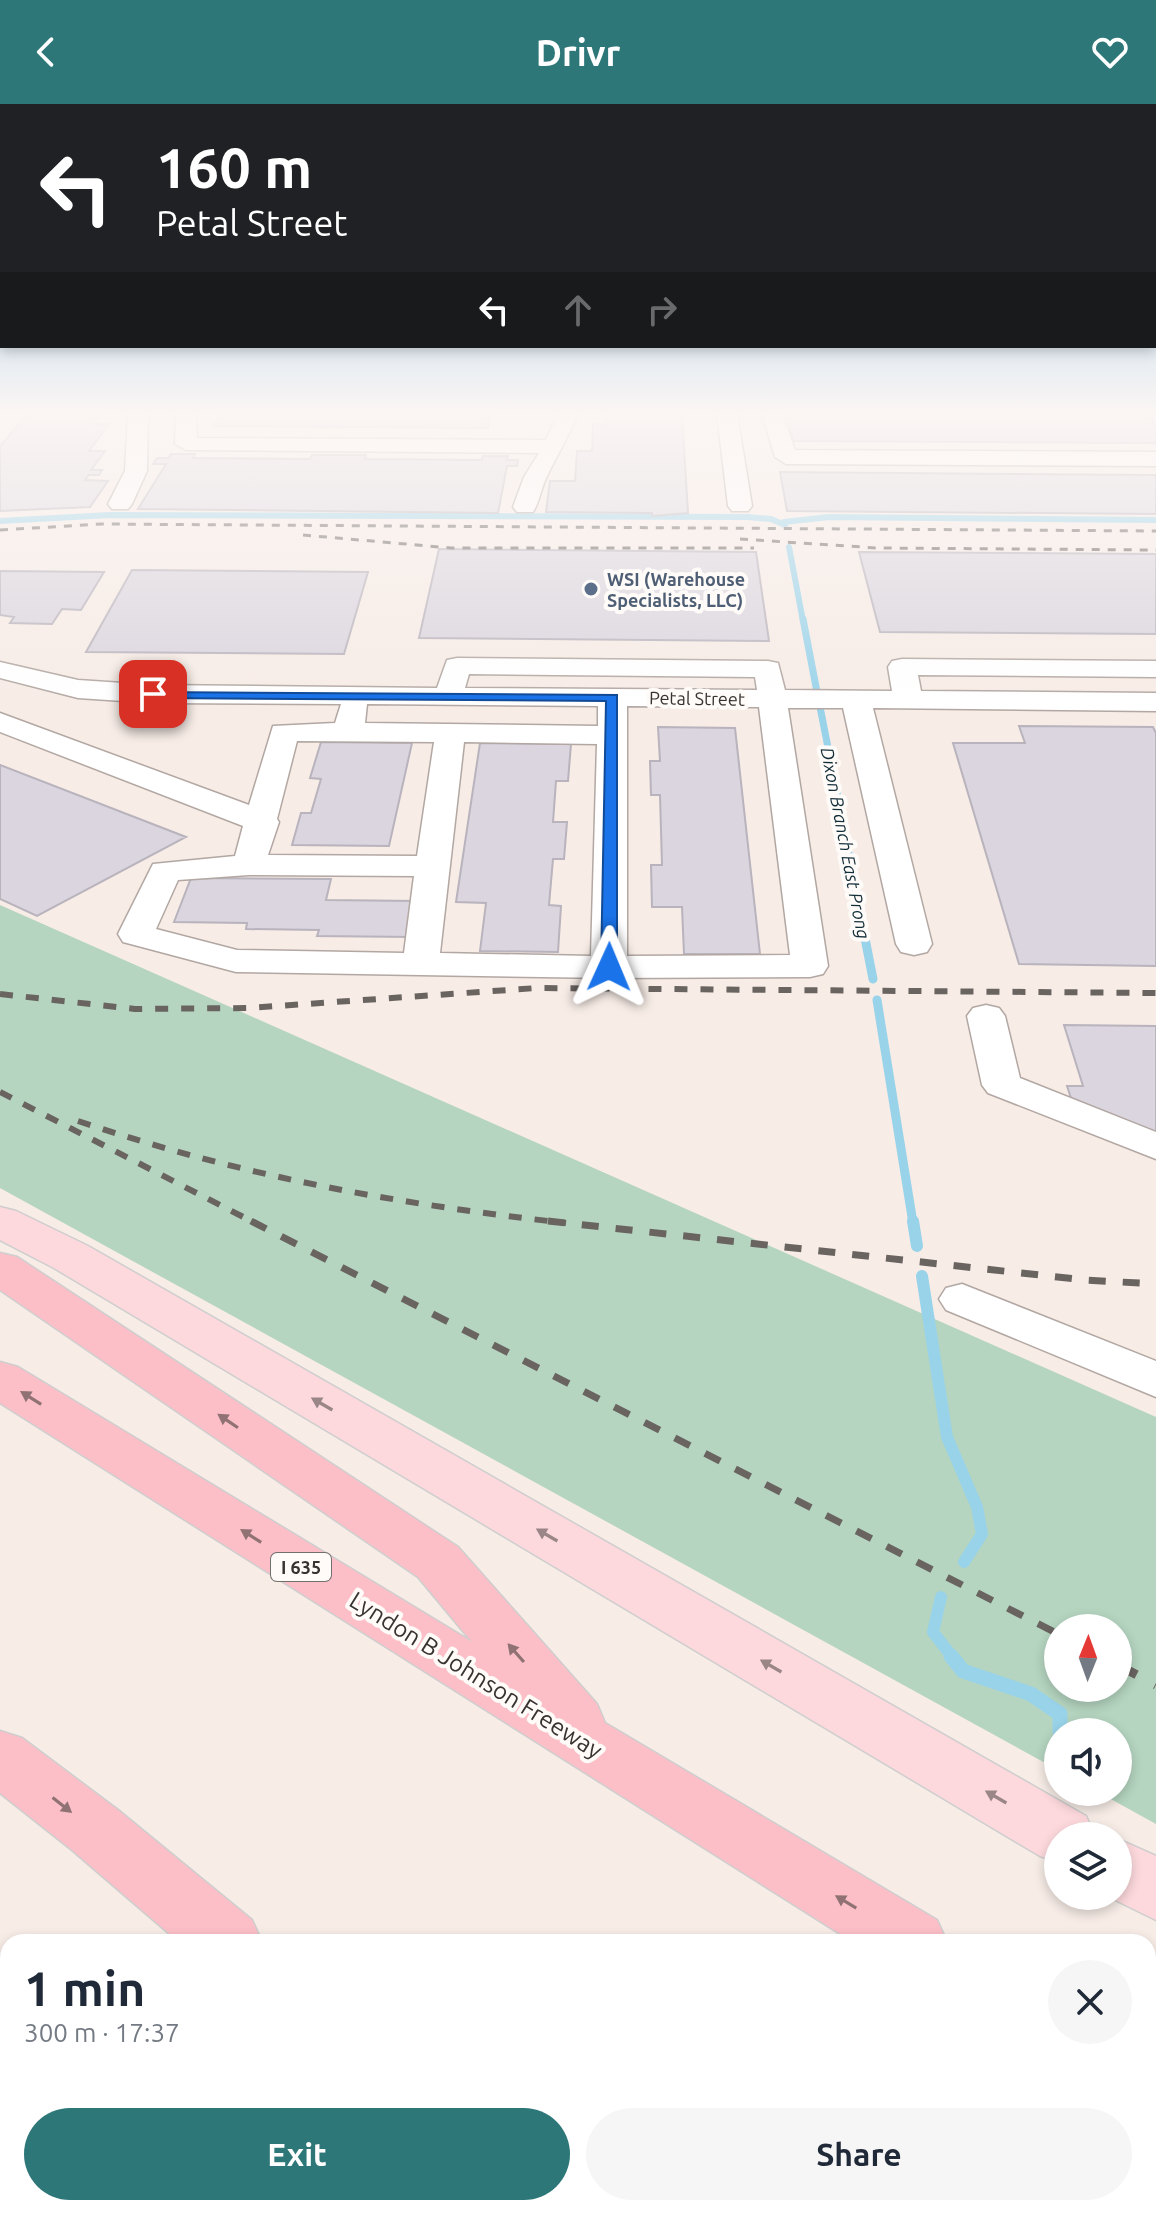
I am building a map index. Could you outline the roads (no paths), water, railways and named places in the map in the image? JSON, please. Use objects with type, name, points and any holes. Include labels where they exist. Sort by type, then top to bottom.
[{"type":"highway","points":[[0,1268],[438,1562],[603,1754]]},
{"type":"highway","name":"Lyndon B Johnson Freeway","points":[[0,1379],[603,1754],[900,1934]]},
{"type":"highway","points":[[0,1757],[95,1830],[218,1934]]},
{"type":"main road","points":[[0,1221],[71,1257],[1044,1825]]},
{"type":"main road","points":[[1132,1876],[1156,1890]]},
{"type":"street","points":[[432,866],[249,865],[165,871],[136,934],[236,961],[609,967],[810,966],[768,669],[457,666],[449,696]]},
{"type":"street","points":[[63,687],[95,669],[145,667]]},
{"type":"street","points":[[176,667],[316,669],[333,677],[344,696],[348,732]]},
{"type":"street","points":[[908,700],[902,667],[1156,669]]},
{"type":"street","points":[[1097,669],[1117,702]]},
{"type":"street","name":"Petal Street","points":[[0,670],[63,687],[153,694],[1156,702]]},
{"type":"street","points":[[609,967],[613,697]]},
{"type":"street","points":[[856,700],[914,944]]},
{"type":"street","points":[[0,722],[263,822]]},
{"type":"street","points":[[249,865],[263,822],[284,732],[611,735]]},
{"type":"street","points":[[421,964],[450,733]]},
{"type":"street","points":[[986,1016],[1002,1085],[1156,1147]]},
{"type":"street","points":[[962,1299],[1156,1380]]},
{"type":"waterway","name":"Dixon Branch East Prong","points":[[0,521],[110,515],[747,517],[771,519],[785,525]]},
{"type":"waterway","name":"Dixon Branch East Prong","points":[[784,522],[829,517],[1156,520]]},
{"type":"waterway","name":"Dixon Branch East Prong","points":[[789,547],[803,621]]},
{"type":"waterway","name":"Dixon Branch East Prong","points":[[803,619],[817,692]]},
{"type":"waterway","name":"Dixon Branch East Prong","points":[[820,707],[855,884]]},
{"type":"waterway","name":"Dixon Branch East Prong","points":[[854,882],[873,979]]},
{"type":"waterway","name":"Dixon Branch East Prong","points":[[877,1000],[913,1223]]},
{"type":"waterway","name":"Dixon Branch East Prong","points":[[913,1221],[917,1246]]},
{"type":"waterway","name":"Dixon Branch East Prong","points":[[922,1276],[947,1437],[977,1507],[982,1534],[964,1562]]},
{"type":"waterway","name":"Dixon Branch East Prong","points":[[941,1597],[933,1632],[953,1658]]},
{"type":"waterway","name":"Dixon Branch East Prong","points":[[951,1656],[963,1671],[1031,1694],[1060,1714],[1060,1718]]},
{"type":"railway","points":[[0,530],[101,524],[1156,531]]},
{"type":"railway","points":[[303,535],[451,548],[754,548]]},
{"type":"railway","points":[[740,539],[877,548],[1156,550]]},
{"type":"railway","points":[[0,994],[135,1009],[248,1008],[537,988],[1156,993]]},
{"type":"railway","points":[[0,1092],[255,1223]]},
{"type":"railway","points":[[78,1121],[199,1157],[319,1186],[441,1207],[565,1223]]},
{"type":"railway","points":[[251,1221],[1044,1627]]},
{"type":"railway","points":[[548,1221],[565,1223]]},
{"type":"railway","points":[[565,1223],[1085,1280],[1156,1284]]},
{"type":"railway","points":[[1132,1672],[1156,1685]]},
{"type":"place","name":"WSI (Warehouse Specialists, LLC)","points":[[591,589]]}]
